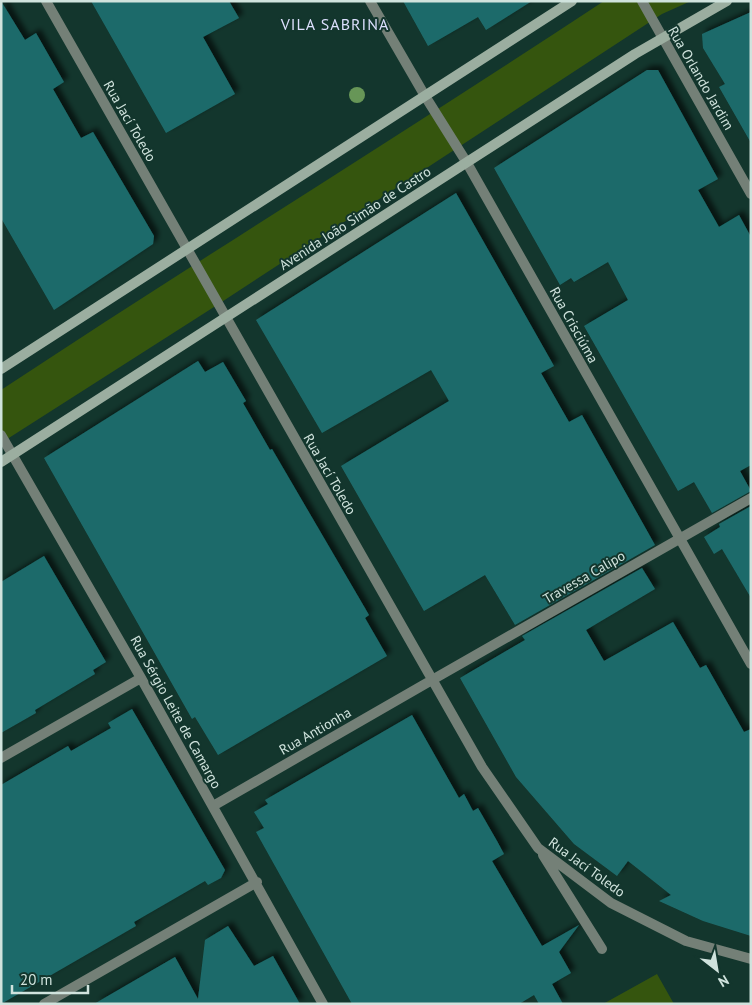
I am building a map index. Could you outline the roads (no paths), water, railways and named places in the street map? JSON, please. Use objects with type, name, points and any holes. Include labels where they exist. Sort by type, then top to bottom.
[{"type":"main road","points":[[1,369],[572,1]]},
{"type":"main road","name":"Avenida João Simão de Castro","points":[[1,462],[662,38],[727,1]]},
{"type":"street","name":"Rua Jací Toledo","points":[[46,1],[482,767],[538,848],[611,903],[686,941],[751,960]]},
{"type":"street","name":"Rua Crisciúma","points":[[370,1],[424,96],[467,163],[751,664]]},
{"type":"street","name":"Rua Orlando Jardim","points":[[642,1],[751,194]]},
{"type":"street","name":"Rua Sérgio Leite de Camargo","points":[[1,435],[142,678],[257,882],[323,1004]]},
{"type":"street","name":"Travessa Calipo","points":[[432,680],[751,498]]},
{"type":"street","points":[[1,758],[142,678]]},
{"type":"street","name":"Rua Antionha","points":[[213,806],[432,680]]},
{"type":"street","points":[[538,848],[602,949]]},
{"type":"street","points":[[44,1004],[257,882]]},
{"type":"district","name":"VILA SABRINA","points":[[335,24]]}]
